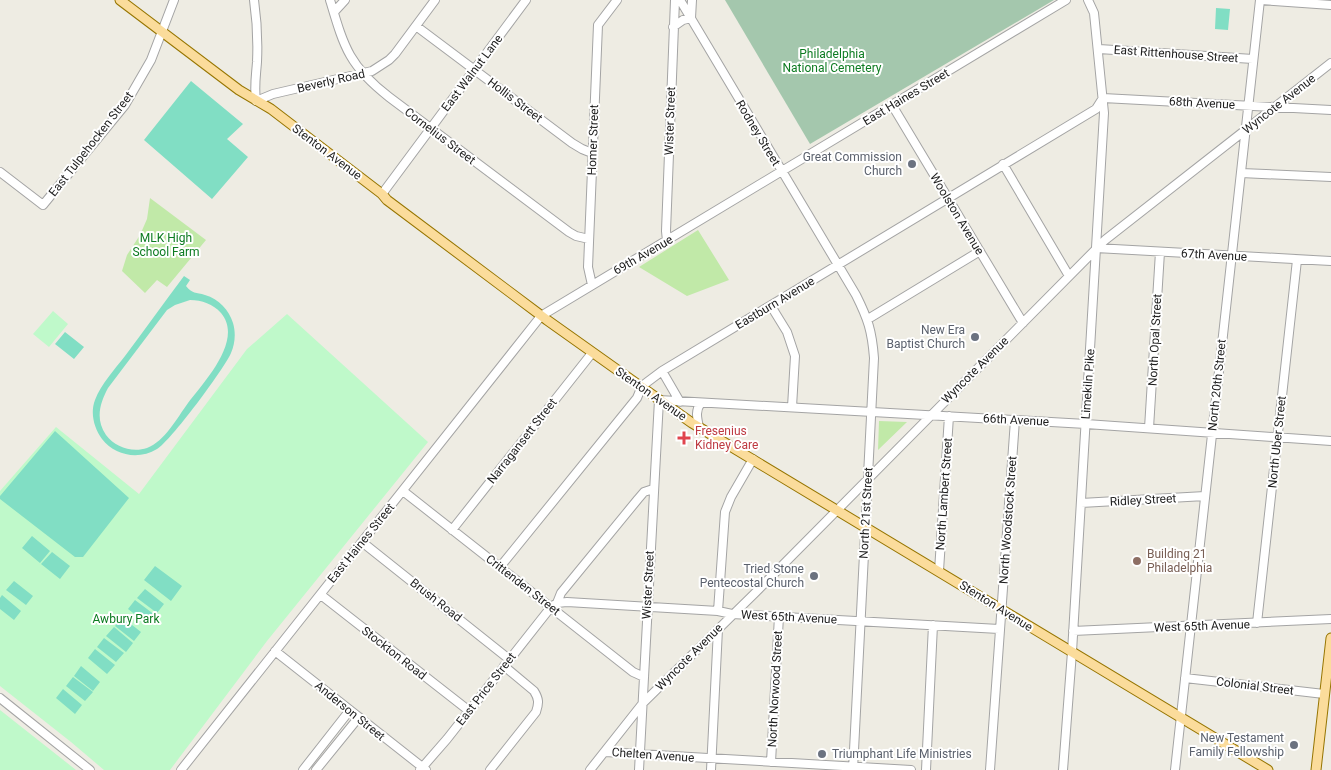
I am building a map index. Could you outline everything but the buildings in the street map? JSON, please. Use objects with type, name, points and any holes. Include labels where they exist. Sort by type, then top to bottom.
[{"type":"main road","name":"Stenton Avenue","points":[[120,0],[256,101],[271,109],[382,194],[387,200],[541,316],[619,372],[642,386],[659,400],[836,510],[1268,770]]},
{"type":"main road","points":[[1316,770],[1331,638]]},
{"type":"street","name":"East Tulpehocken Street","points":[[0,172],[43,205],[125,105],[147,68],[174,0]]},
{"type":"street","points":[[254,0],[258,33],[254,86],[256,101]]},
{"type":"street","name":"Cornelius Street","points":[[330,0],[340,38],[362,75],[569,232],[588,239]]},
{"type":"street","points":[[334,12],[345,0]]},
{"type":"street","name":"Beverly Road","points":[[256,101],[273,94],[362,75],[372,71],[389,60],[435,0]]},
{"type":"street","name":"East Walnut Lane","points":[[382,194],[526,0]]},
{"type":"street","name":"Homer Street","points":[[592,285],[588,267],[588,239],[598,25],[617,0]]},
{"type":"street","name":"Wister Street","points":[[667,241],[675,0]]},
{"type":"street","name":"Rodney Street","points":[[680,0],[781,172],[838,264]]},
{"type":"street","points":[[673,26],[691,18],[692,0]]},
{"type":"street","name":"East Haines Street","points":[[745,194],[1066,0]]},
{"type":"street","name":"Limekiln Pike","points":[[1063,770],[1072,652],[1104,113],[1094,12],[1088,0]]},
{"type":"street","points":[[1261,0],[1331,5]]},
{"type":"street","name":"North 20th Street","points":[[1175,770],[1240,173],[1261,0]]},
{"type":"street","name":"Hollis Street","points":[[416,26],[572,143],[592,153]]},
{"type":"street","name":"East Rittenhouse Street","points":[[1099,49],[1253,59]]},
{"type":"street","name":"Wyncote Avenue","points":[[590,770],[643,703],[1096,248],[1331,63]]},
{"type":"street","name":"68th Avenue","points":[[1102,98],[1331,110]]},
{"type":"street","name":"Eastburn Avenue","points":[[500,567],[637,398],[642,386],[662,371],[1096,109],[1102,98]]},
{"type":"street","name":"Woolston Avenue","points":[[892,105],[1022,323]]},
{"type":"street","points":[[1003,164],[1069,276]]},
{"type":"street","points":[[1240,173],[1331,177]]},
{"type":"street","name":"69th Avenue","points":[[541,316],[745,194]]},
{"type":"street","name":"67th Avenue","points":[[1096,248],[1331,261]]},
{"type":"street","points":[[868,319],[980,251]]},
{"type":"street","name":"North Opal Street","points":[[1150,428],[1160,252]]},
{"type":"street","name":"North Uber Street","points":[[1257,624],[1297,260]]},
{"type":"street","name":"North 21st Street","points":[[838,264],[868,319],[873,340],[874,358],[853,768]]},
{"type":"street","points":[[771,306],[787,332],[795,356],[792,407]]},
{"type":"street","name":"East Haines Street","points":[[181,770],[541,316]]},
{"type":"street","name":"Narragansett Street","points":[[452,530],[592,353]]},
{"type":"street","points":[[662,371],[680,402]]},
{"type":"street","name":"Wister Street","points":[[639,770],[659,400]]},
{"type":"street","name":"66th Avenue","points":[[659,400],[1086,424],[1331,441]]},
{"type":"street","points":[[700,427],[697,407],[701,403]]},
{"type":"street","name":"North Lambert Street","points":[[939,571],[949,416]]},
{"type":"street","name":"North Woodstock Street","points":[[990,770],[1015,420]]},
{"type":"street","points":[[718,611],[725,512],[731,497],[753,459]]},
{"type":"street","name":"East Price Street","points":[[423,769],[468,710],[638,499],[644,492],[653,489]]},
{"type":"street","name":"Crittenden Street","points":[[403,491],[500,567],[554,605],[632,672],[644,677]]},
{"type":"street","name":"Ridley Street","points":[[1081,503],[1205,496]]},
{"type":"street","name":"Brush Road","points":[[362,542],[509,659]]},
{"type":"street","name":"Stockton Road","points":[[320,595],[468,710]]},
{"type":"street","name":"West 65th Avenue","points":[[554,605],[567,602],[718,611],[732,614],[999,629]]},
{"type":"street","name":"North Norwood Street","points":[[771,762],[779,616]]},
{"type":"street","name":"West 65th Avenue","points":[[1073,631],[1257,624],[1331,619]]},
{"type":"street","points":[[926,770],[933,625]]},
{"type":"street","points":[[711,770],[718,629]]},
{"type":"street","name":"Anderson Street","points":[[275,651],[423,769]]},
{"type":"street","points":[[490,770],[536,712],[538,705],[538,696],[534,691],[504,666]]},
{"type":"street","name":"Colonial Street","points":[[1185,678],[1324,694]]},
{"type":"street","points":[[0,698],[90,770]]},
{"type":"street","points":[[303,770],[350,710]]},
{"type":"street","points":[[316,770],[359,717]]},
{"type":"street","name":"Chelten Avenue","points":[[605,752],[771,762],[780,766],[911,770]]},
{"type":"green space","name":"Philadelphia National Cemetery","points":[[725,0],[1054,0],[810,144]]},
{"type":"green space","points":[[1216,8],[1230,9],[1228,30],[1215,29]]},
{"type":"green space","points":[[191,81],[243,124],[227,139],[248,157],[212,199],[144,140]]},
{"type":"green space","name":"MLK High School Farm","points":[[150,198],[206,240],[167,287],[157,280],[145,293],[122,271],[127,255],[140,235],[147,219]]},
{"type":"green space","points":[[698,230],[729,280],[687,296],[639,267]]},
{"type":"green space","points":[[184,276],[190,280],[186,286],[190,290],[215,299],[229,314],[234,327],[235,338],[232,350],[208,389],[164,444],[157,449],[143,454],[120,453],[107,445],[97,430],[93,415],[95,400],[108,377]],"holes":[[[194,300],[214,307],[221,313],[227,324],[228,336],[219,360],[212,372],[159,440],[147,448],[136,450],[119,446],[106,435],[101,423],[101,405],[108,388],[167,310],[175,305]]]},
{"type":"green space","points":[[53,311],[68,324],[49,347],[33,334]]},
{"type":"green space","name":"Awbury Park","points":[[287,314],[428,442],[267,641],[170,770],[104,770],[0,686],[0,491],[56,427],[139,494],[247,349]]},
{"type":"green space","points":[[65,332],[84,347],[74,359],[55,344]]},
{"type":"green space","points":[[879,421],[907,422],[878,450]]},
{"type":"green space","points":[[55,431],[129,498],[83,557],[75,557],[0,499],[0,496]]},
{"type":"green space","points":[[32,536],[50,551],[40,563],[22,548]]},
{"type":"green space","points":[[52,552],[70,566],[60,579],[41,564]]},
{"type":"green space","points":[[155,566],[182,586],[171,601],[144,580]]},
{"type":"green space","points":[[14,581],[33,596],[26,605],[6,590]]},
{"type":"green space","points":[[145,589],[164,604],[157,613],[137,598]]},
{"type":"green space","points":[[2,595],[21,611],[14,620],[0,609],[0,598]]},
{"type":"green space","points":[[135,600],[155,615],[147,624],[128,609]]},
{"type":"green space","points":[[122,617],[141,632],[134,641],[115,626]]},
{"type":"green space","points":[[114,627],[133,643],[126,652],[106,636]]},
{"type":"green space","points":[[104,638],[124,653],[116,662],[97,647]]},
{"type":"green space","points":[[95,649],[115,665],[107,674],[88,658]]},
{"type":"green space","points":[[81,666],[100,682],[93,691],[74,676]]},
{"type":"green space","points":[[73,677],[93,692],[85,701],[66,686]]},
{"type":"green space","points":[[63,689],[82,705],[75,714],[56,698]]},
{"type":"green space","points":[[0,710],[76,770],[0,770]]},
{"type":"place","name":"Great Commission Church","points":[[912,164]]},
{"type":"place","name":"New Era Baptist Church","points":[[975,337]]},
{"type":"place","name":"Fresenius Kidney Care","points":[[684,438]]},
{"type":"place","name":"Building 21 Philadelphia","points":[[1137,561]]},
{"type":"place","name":"Tried Stone Pentecostal Church","points":[[814,576]]},
{"type":"place","name":"New Testament Family Fellowship","points":[[1294,745]]},
{"type":"place","name":"Triumphant Life Ministries","points":[[822,754]]}]
